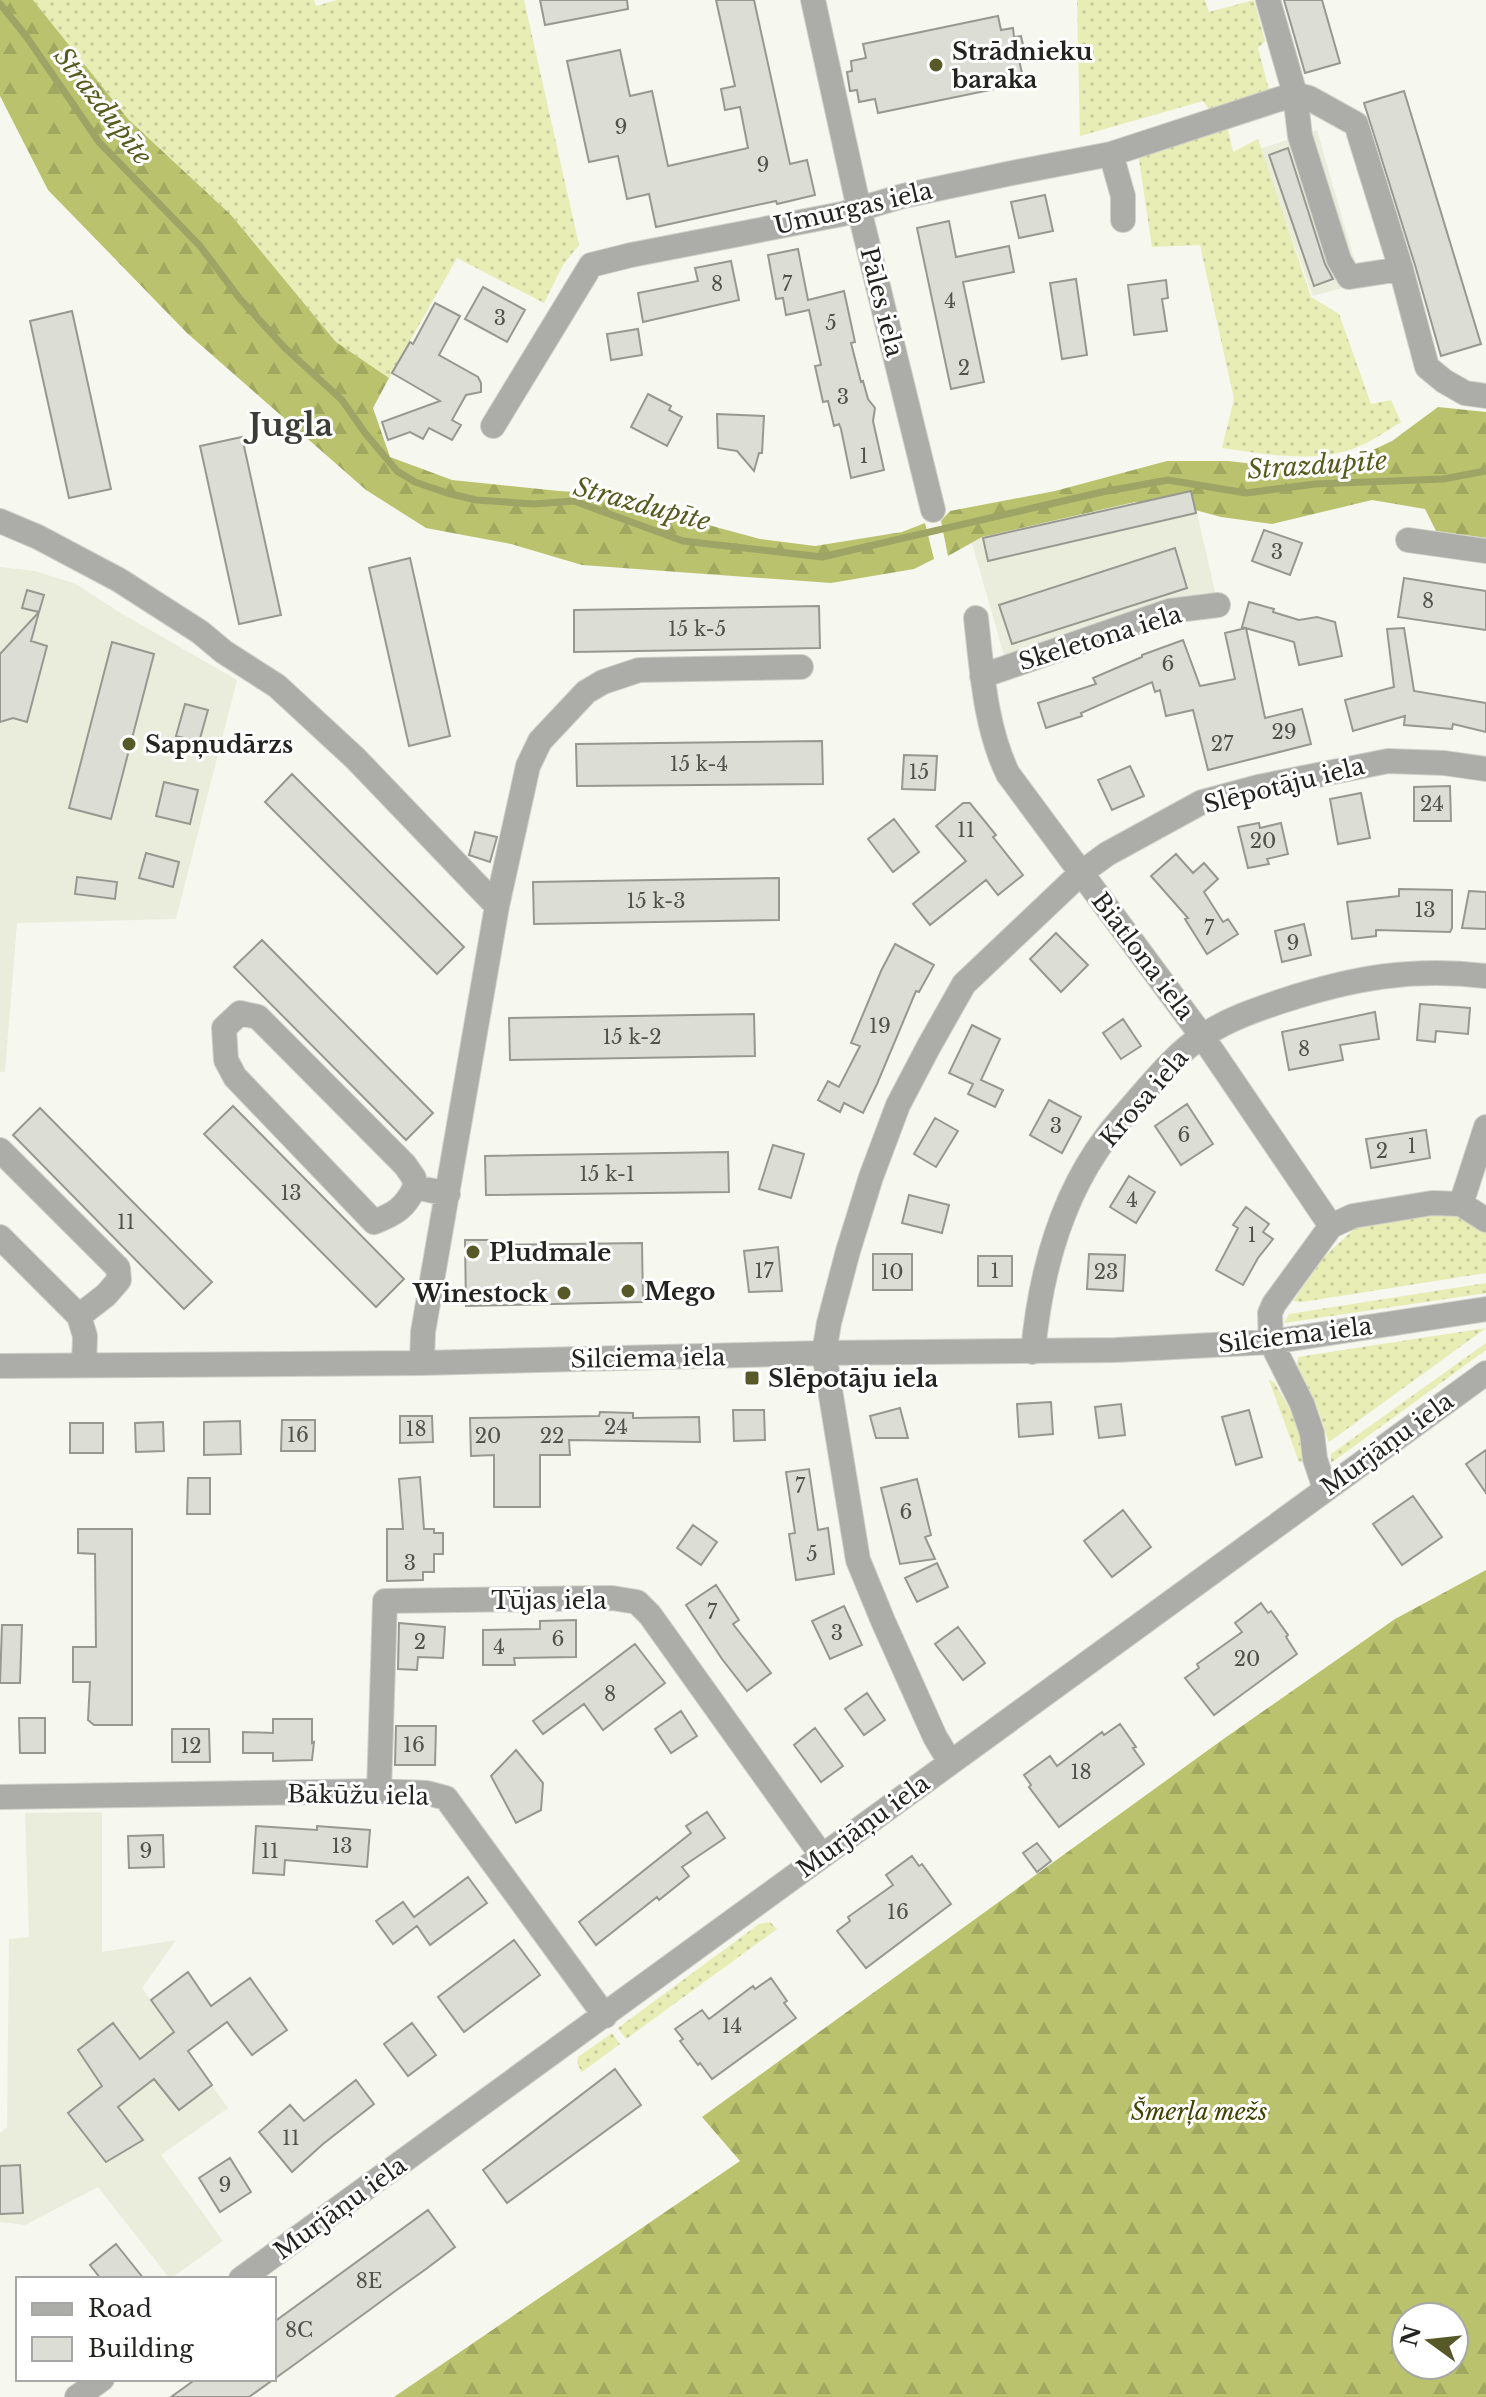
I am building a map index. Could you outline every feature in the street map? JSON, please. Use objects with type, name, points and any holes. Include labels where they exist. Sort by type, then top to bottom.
[{"type":"street","name":"Pāles iela","points":[[813,0],[859,209],[933,510]]},
{"type":"street","points":[[1268,0],[1295,94],[1300,136],[1339,260],[1349,277],[1401,269]]},
{"type":"street","name":"Umurgas iela","points":[[493,426],[591,265],[1111,154],[1295,94]]},
{"type":"street","points":[[1295,94],[1309,98],[1356,124],[1401,269],[1427,367],[1465,393],[1486,396]]},
{"type":"street","points":[[1111,154],[1123,196],[1123,220]]},
{"type":"street","points":[[0,521],[38,537],[119,580],[277,686],[355,758],[497,906]]},
{"type":"street","points":[[1408,540],[1486,551]]},
{"type":"street","name":"Skeletona iela","points":[[982,676],[1169,611],[1218,605]]},
{"type":"street","name":"Biatlona iela","points":[[976,618],[982,676],[997,751],[1008,774],[1202,1036],[1331,1226]]},
{"type":"street","points":[[422,1363],[423,1332],[497,906],[528,766],[540,741],[586,692],[603,682],[639,670],[801,667]]},
{"type":"street","name":"Slēpotāju iela","points":[[950,1762],[935,1737],[858,1560],[824,1353],[829,1323],[871,1177],[898,1105],[929,1046],[964,984],[1081,873],[1107,854],[1202,802],[1258,787],[1388,761],[1444,763],[1486,769]]},
{"type":"street","name":"Krosa iela","points":[[1033,1352],[1037,1309],[1047,1259],[1062,1217],[1106,1137],[1173,1058],[1232,1018],[1308,992],[1359,979],[1407,973],[1449,971],[1486,976]]},
{"type":"street","points":[[240,1013],[258,1017],[405,1165],[414,1178],[415,1187],[407,1203],[397,1213],[374,1222],[235,1077],[226,1060],[224,1028],[240,1013]]},
{"type":"street","points":[[1461,1204],[1486,1127]]},
{"type":"street","points":[[0,1150],[118,1268],[119,1280],[106,1295],[79,1316]]},
{"type":"street","points":[[415,1187],[448,1194]]},
{"type":"street","points":[[1325,1489],[1302,1404],[1271,1342],[1270,1313],[1274,1304],[1331,1226],[1353,1216],[1432,1203],[1461,1204],[1486,1220]]},
{"type":"street","points":[[0,1237],[79,1316],[85,1336],[84,1365]]},
{"type":"street","name":"Silciema iela","points":[[0,1366],[422,1363],[824,1353],[1116,1350],[1271,1342],[1486,1309]]},
{"type":"street","name":"Murjāņu iela","points":[[244,2277],[1486,1373]]},
{"type":"street","name":"Tūjas iela","points":[[379,1791],[385,1601],[612,1598],[637,1602],[650,1615],[822,1856]]},
{"type":"street","name":"Bākūžu iela","points":[[0,1797],[379,1791],[427,1793],[446,1798],[605,2016]]},
{"type":"street","points":[[77,2397],[99,2381]]},
{"type":"shaded area","points":[[1317,130],[1361,283],[1313,296],[1259,149]]},
{"type":"shaded area","points":[[1192,490],[1215,592],[1005,659],[971,540]]},
{"type":"shaded area","name":"Sapņudārzs","points":[[0,567],[35,571],[76,584],[237,680],[176,919],[17,923],[5,1072],[0,1072]]},
{"type":"shaded area","points":[[102,1812],[102,1952],[176,1940],[142,1988],[228,2108],[161,2155],[223,2241],[173,2277],[168,2277],[98,2187],[25,2225],[0,2222],[0,2133],[7,2127],[9,1939],[29,1937],[25,1813]]},
{"type":"green space","points":[[0,0],[33,0],[128,119],[231,215],[336,342],[389,378],[373,408],[390,457],[452,480],[626,495],[712,526],[760,539],[815,546],[902,532],[925,523],[934,559],[914,569],[831,583],[582,565],[511,544],[426,528],[366,490],[187,333],[48,190],[0,96]]},
{"type":"green space","points":[[33,0],[314,0],[316,6],[337,0],[524,0],[579,245],[563,265],[544,303],[457,258],[389,378],[336,342],[231,215],[128,119]]},
{"type":"green space","points":[[1077,0],[1205,0],[1209,12],[1254,0],[1265,41],[1258,48],[1269,90],[1210,111],[1203,101],[1080,136]]},
{"type":"green space","points":[[1227,125],[1233,152],[1258,139],[1311,297],[1339,314],[1371,404],[1391,400],[1401,422],[1359,447],[1321,456],[1271,455],[1222,448],[1234,399],[1200,245],[1152,247],[1138,153]]},
{"type":"green space","points":[[1438,407],[1486,412],[1486,538],[1436,531],[1425,509],[1372,500],[1272,524],[1135,502],[982,537],[948,556],[941,521],[950,511],[1055,491],[1167,461],[1228,461],[1273,466],[1335,465],[1392,441]]},
{"type":"green space","points":[[1451,1211],[1486,1229],[1486,1273],[1293,1301],[1324,1257],[1354,1229]]},
{"type":"green space","points":[[1486,1283],[1486,1293],[1284,1323],[1289,1314]]},
{"type":"green space","points":[[1486,1328],[1329,1442],[1315,1404],[1299,1374],[1298,1357]]},
{"type":"green space","points":[[1486,1343],[1486,1350],[1331,1463],[1331,1454]]},
{"type":"green space","points":[[1269,1380],[1274,1382],[1300,1427],[1306,1460],[1299,1462]]},
{"type":"green space","name":"Šmerļa mežs","points":[[1486,1570],[1486,2397],[394,2397],[740,2161],[702,2117],[1222,1740],[1395,1619]]},
{"type":"green space","points":[[770,1922],[777,1929],[626,2039],[618,2028],[759,1924]]},
{"type":"green space","points":[[612,2033],[620,2044],[582,2072],[577,2064],[578,2057]]},
{"type":"building","points":[[540,0],[627,0],[628,9],[545,25]]},
{"type":"building","points":[[716,0],[754,0],[790,164],[807,160],[815,195],[656,227],[649,194],[627,199],[618,156],[589,162],[567,61],[620,50],[630,96],[652,91],[668,166],[748,148],[740,107],[725,110],[721,89],[735,86]]},
{"type":"building","points":[[1284,0],[1322,0],[1340,63],[1305,73]]},
{"type":"building","name":"Strādnieku baraka","points":[[998,16],[1001,30],[1013,28],[1014,37],[1021,36],[1026,58],[1019,59],[1024,83],[878,113],[875,99],[859,102],[857,90],[850,91],[847,72],[852,71],[851,61],[866,58],[863,44]]},
{"type":"building","points":[[1404,91],[1481,344],[1441,356],[1364,103]]},
{"type":"building","points":[[1288,148],[1325,264],[1333,279],[1314,286],[1269,155]]},
{"type":"building","points":[[1045,195],[1053,231],[1019,238],[1011,202]]},
{"type":"building","points":[[949,221],[956,257],[1009,246],[1014,272],[963,282],[984,382],[951,389],[917,228]]},
{"type":"building","points":[[798,249],[808,300],[844,291],[855,342],[851,343],[861,382],[875,408],[873,421],[884,470],[851,478],[841,429],[839,424],[834,426],[828,401],[823,402],[815,366],[821,365],[809,310],[786,315],[783,298],[776,299],[768,255]]},
{"type":"building","points":[[731,261],[739,300],[643,322],[638,293],[698,281],[695,268]]},
{"type":"building","points":[[1076,279],[1087,355],[1062,359],[1050,283]]},
{"type":"building","points":[[1166,280],[1168,298],[1162,299],[1167,331],[1134,335],[1128,285]]},
{"type":"building","points":[[483,287],[525,310],[507,342],[465,319]]},
{"type":"building","points":[[435,303],[460,316],[439,355],[478,377],[481,392],[466,395],[452,420],[461,425],[452,440],[429,428],[423,439],[410,432],[388,440],[382,422],[440,401],[392,373],[410,342],[413,344]]},
{"type":"building","points":[[72,311],[111,489],[69,498],[30,321]]},
{"type":"building","points":[[638,329],[642,355],[611,360],[607,334]]},
{"type":"building","points":[[648,394],[671,406],[669,410],[682,417],[667,446],[631,427]]},
{"type":"building","points":[[717,414],[764,416],[762,453],[759,453],[754,471],[737,451],[718,448]]},
{"type":"building","points":[[242,437],[281,615],[239,624],[200,446]]},
{"type":"building","points":[[1191,491],[1196,513],[988,561],[983,538]]},
{"type":"building","points":[[1264,530],[1302,543],[1290,575],[1252,561]]},
{"type":"building","points":[[1175,548],[1187,588],[1012,644],[999,605]]},
{"type":"building","points":[[410,558],[450,736],[409,746],[369,568]]},
{"type":"building","points":[[1404,578],[1486,591],[1486,630],[1398,617]]},
{"type":"building","points":[[27,590],[44,595],[39,612],[22,608]]},
{"type":"building","points":[[1249,602],[1299,620],[1317,617],[1335,622],[1342,656],[1299,665],[1294,642],[1242,627]]},
{"type":"building","points":[[819,606],[820,648],[574,652],[574,610]]},
{"type":"building","points":[[39,612],[31,641],[47,646],[27,722],[13,718],[0,722],[0,654]]},
{"type":"building","points":[[1246,628],[1265,718],[1302,709],[1311,744],[1208,770],[1193,710],[1166,716],[1160,690],[1155,692],[1152,682],[1081,713],[1082,716],[1046,728],[1038,703],[1096,684],[1093,678],[1183,640],[1200,686],[1235,679],[1225,633]]},
{"type":"building","points":[[1404,628],[1414,691],[1486,703],[1486,732],[1453,724],[1452,729],[1404,725],[1405,716],[1353,731],[1345,700],[1394,687],[1387,629]]},
{"type":"building","points":[[112,642],[154,654],[111,819],[69,808]]},
{"type":"building","points":[[185,704],[208,710],[199,742],[176,736]]},
{"type":"building","points":[[822,741],[823,784],[577,786],[576,744]]},
{"type":"building","points":[[904,755],[937,756],[935,790],[902,789]]},
{"type":"building","points":[[1130,766],[1144,796],[1112,810],[1098,780]]},
{"type":"building","points":[[292,774],[464,947],[437,974],[265,802]]},
{"type":"building","points":[[164,782],[198,790],[190,824],[156,816]]},
{"type":"building","points":[[1450,786],[1451,821],[1414,821],[1414,787]]},
{"type":"building","points":[[1361,793],[1370,838],[1338,844],[1330,799]]},
{"type":"building","points":[[963,803],[970,803],[1023,875],[998,895],[986,880],[930,925],[913,904],[966,861],[936,826]]},
{"type":"building","points":[[894,819],[919,852],[893,872],[868,839]]},
{"type":"building","points":[[1259,823],[1260,828],[1281,823],[1288,854],[1267,859],[1269,864],[1248,868],[1238,827]]},
{"type":"building","points":[[475,832],[497,837],[490,862],[469,855]]},
{"type":"building","points":[[146,853],[179,862],[173,887],[139,878]]},
{"type":"building","points":[[1176,854],[1193,873],[1204,863],[1218,879],[1204,892],[1223,922],[1228,919],[1238,934],[1207,954],[1185,919],[1188,918],[1151,876]]},
{"type":"building","points":[[77,877],[117,882],[115,899],[75,894]]},
{"type":"building","points":[[779,878],[779,920],[534,924],[533,882]]},
{"type":"building","points":[[1399,889],[1452,890],[1450,932],[1376,930],[1376,936],[1352,939],[1347,902],[1399,896]]},
{"type":"building","points":[[1469,891],[1486,892],[1486,929],[1462,928]]},
{"type":"building","points":[[1304,924],[1311,955],[1282,962],[1275,931]]},
{"type":"building","points":[[1056,933],[1088,965],[1061,992],[1030,959]]},
{"type":"building","points":[[262,940],[433,1113],[406,1140],[234,967]]},
{"type":"building","points":[[895,944],[934,965],[919,992],[916,991],[863,1113],[844,1103],[840,1112],[818,1100],[828,1081],[839,1087],[860,1046],[851,1043]]},
{"type":"building","points":[[1420,1004],[1470,1008],[1468,1034],[1436,1031],[1435,1042],[1417,1040]]},
{"type":"building","points":[[1375,1012],[1379,1039],[1340,1045],[1343,1060],[1289,1070],[1282,1032]]},
{"type":"building","points":[[754,1014],[755,1056],[510,1060],[509,1018]]},
{"type":"building","points":[[1123,1019],[1141,1046],[1121,1059],[1103,1033]]},
{"type":"building","points":[[972,1025],[1000,1039],[981,1080],[1003,1090],[995,1107],[968,1094],[973,1084],[949,1073]]},
{"type":"building","points":[[1049,1100],[1081,1117],[1062,1153],[1030,1135]]},
{"type":"building","points":[[1187,1104],[1213,1144],[1181,1165],[1155,1126]]},
{"type":"building","points":[[233,1106],[404,1279],[376,1307],[204,1134]]},
{"type":"building","points":[[40,1108],[212,1282],[184,1309],[13,1135]]},
{"type":"building","points":[[935,1118],[958,1131],[936,1167],[914,1154]]},
{"type":"building","points":[[1426,1130],[1430,1158],[1371,1168],[1366,1139]]},
{"type":"building","points":[[773,1145],[804,1154],[791,1198],[759,1189]]},
{"type":"building","points":[[728,1152],[729,1192],[486,1195],[485,1156]]},
{"type":"building","points":[[1129,1176],[1155,1192],[1136,1223],[1110,1207]]},
{"type":"building","points":[[909,1195],[949,1205],[942,1233],[902,1223]]},
{"type":"building","points":[[1246,1207],[1269,1224],[1263,1232],[1273,1239],[1243,1285],[1216,1270],[1238,1228],[1233,1225]]},
{"type":"building","points":[[465,1240],[496,1240],[495,1245],[642,1243],[643,1302],[466,1306]]},
{"type":"building","points":[[778,1247],[782,1291],[749,1292],[744,1251]]},
{"type":"building","points":[[873,1254],[912,1254],[912,1290],[873,1290]]},
{"type":"building","points":[[1089,1254],[1125,1255],[1123,1291],[1087,1289]]},
{"type":"building","points":[[978,1256],[1012,1256],[1012,1286],[978,1286]]},
{"type":"building","points":[[1051,1402],[1053,1434],[1019,1437],[1017,1404]]},
{"type":"building","points":[[1121,1404],[1125,1435],[1099,1438],[1095,1407]]},
{"type":"building","points":[[900,1408],[908,1438],[876,1438],[870,1416]]},
{"type":"building","points":[[733,1410],[764,1410],[765,1440],[734,1441]]},
{"type":"building","points":[[1249,1410],[1262,1457],[1236,1465],[1222,1417]]},
{"type":"building","points":[[600,1412],[633,1413],[633,1418],[699,1417],[700,1442],[569,1440],[570,1455],[540,1455],[540,1507],[494,1507],[494,1455],[471,1456],[470,1418],[599,1416]]},
{"type":"building","points":[[400,1416],[432,1416],[433,1442],[400,1443]]},
{"type":"building","points":[[282,1420],[315,1420],[315,1451],[281,1451]]},
{"type":"building","points":[[240,1421],[241,1454],[204,1455],[204,1422]]},
{"type":"building","points":[[163,1422],[164,1451],[136,1452],[135,1423]]},
{"type":"building","points":[[70,1423],[103,1423],[103,1453],[70,1453]]},
{"type":"building","points":[[1486,1450],[1486,1493],[1466,1464]]},
{"type":"building","points":[[809,1469],[818,1530],[828,1528],[834,1574],[796,1580],[789,1534],[795,1533],[786,1472]]},
{"type":"building","points":[[420,1477],[424,1529],[443,1533],[443,1554],[434,1554],[434,1572],[423,1572],[423,1580],[387,1581],[387,1529],[403,1529],[399,1479]]},
{"type":"building","points":[[188,1478],[210,1478],[210,1514],[187,1514]]},
{"type":"building","points":[[917,1479],[931,1535],[925,1537],[935,1559],[900,1564],[881,1488]]},
{"type":"building","points":[[1413,1496],[1442,1537],[1402,1565],[1373,1524]]},
{"type":"building","points":[[1123,1510],[1151,1547],[1112,1577],[1084,1541]]},
{"type":"building","points":[[693,1525],[717,1542],[701,1565],[677,1548]]},
{"type":"building","points":[[78,1529],[132,1529],[132,1725],[94,1725],[88,1720],[90,1682],[73,1682],[73,1647],[96,1647],[95,1554],[78,1553]]},
{"type":"building","points":[[937,1563],[948,1587],[917,1602],[905,1578]]},
{"type":"building","points":[[716,1585],[739,1620],[733,1624],[771,1673],[747,1691],[686,1605]]},
{"type":"building","points":[[1261,1603],[1268,1613],[1271,1611],[1288,1635],[1286,1637],[1297,1654],[1214,1715],[1185,1678],[1199,1668],[1197,1664],[1242,1632],[1235,1623]]},
{"type":"building","points":[[844,1606],[862,1645],[830,1659],[812,1621]]},
{"type":"building","points":[[576,1620],[576,1657],[514,1658],[515,1665],[483,1665],[483,1630],[540,1629],[540,1621]]},
{"type":"building","points":[[399,1623],[445,1627],[443,1658],[418,1657],[417,1670],[398,1669]]},
{"type":"building","points":[[2,1625],[22,1625],[20,1683],[0,1683]]},
{"type":"building","points":[[958,1627],[985,1663],[963,1680],[935,1644]]},
{"type":"building","points":[[635,1644],[665,1683],[603,1730],[584,1704],[543,1734],[533,1721]]},
{"type":"building","points":[[867,1693],[885,1720],[864,1735],[845,1709]]},
{"type":"building","points":[[681,1711],[697,1736],[671,1753],[655,1729]]},
{"type":"building","points":[[19,1718],[45,1718],[45,1753],[20,1753]]},
{"type":"building","points":[[273,1719],[312,1719],[312,1760],[273,1761],[273,1753],[243,1753],[243,1732],[273,1733]]},
{"type":"building","points":[[1120,1724],[1144,1764],[1059,1827],[1029,1787],[1031,1785],[1024,1775],[1050,1756],[1057,1766],[1102,1732],[1104,1735]]},
{"type":"building","points":[[396,1726],[436,1726],[435,1765],[395,1765]]},
{"type":"building","points":[[815,1728],[843,1766],[821,1782],[794,1745]]},
{"type":"building","points":[[172,1729],[209,1729],[210,1762],[172,1762]]},
{"type":"building","points":[[516,1750],[543,1783],[541,1810],[516,1823],[491,1776]]},
{"type":"building","points":[[707,1812],[725,1838],[682,1867],[689,1876],[596,1945],[579,1922],[691,1833],[686,1826]]},
{"type":"building","points":[[256,1826],[370,1830],[367,1867],[285,1860],[284,1875],[253,1873]]},
{"type":"building","points":[[163,1835],[164,1867],[129,1868],[128,1836]]},
{"type":"building","points":[[1037,1843],[1051,1861],[1037,1872],[1023,1853]]},
{"type":"building","points":[[912,1856],[919,1866],[922,1864],[951,1904],[866,1968],[837,1931],[850,1921],[848,1917],[893,1885],[886,1875]]},
{"type":"building","points":[[468,1877],[487,1903],[430,1945],[417,1926],[393,1944],[376,1921],[403,1902],[414,1917]]},
{"type":"building","points":[[514,1940],[540,1975],[464,2032],[438,1997]]},
{"type":"building","points":[[188,1972],[211,2006],[250,1978],[287,2030],[252,2055],[227,2022],[188,2051],[212,2085],[179,2110],[154,2079],[118,2107],[143,2140],[106,2162],[68,2113],[102,2086],[78,2050],[113,2023],[140,2059],[174,2032],[151,2000]]},
{"type":"building","points":[[771,1978],[796,2018],[712,2079],[680,2041],[683,2039],[675,2029],[702,2010],[709,2019],[753,1986],[755,1989]]},
{"type":"building","points":[[412,2023],[436,2055],[408,2076],[384,2044]]},
{"type":"building","points":[[615,2069],[641,2105],[507,2203],[483,2170]]},
{"type":"building","points":[[356,2080],[374,2104],[292,2172],[259,2132],[290,2105],[304,2121]]},
{"type":"building","points":[[230,2158],[251,2192],[220,2212],[199,2178]]},
{"type":"building","points":[[20,2165],[23,2213],[0,2214],[0,2166]]},
{"type":"building","points":[[428,2210],[455,2247],[276,2378],[276,2321]]},
{"type":"building","points":[[116,2244],[142,2277],[99,2277],[90,2265]]},
{"type":"building","points":[[193,2381],[271,2381],[249,2397],[171,2397]]},
{"type":"waterway","name":"Strazdupīte","points":[[0,4],[26,36],[99,142],[200,246],[240,299],[285,348],[342,400],[397,471],[415,482],[447,493],[476,500],[534,504],[574,501],[683,541],[822,557],[1102,492],[1168,480],[1246,493],[1315,484],[1443,479],[1486,471]]},
{"type":"place","name":"Strādnieku baraka","points":[[936,65]]},
{"type":"place","name":"Sapņudārzs","points":[[129,744]]},
{"type":"place","name":"Pludmale","points":[[473,1252]]},
{"type":"place","name":"Mego","points":[[628,1291]]},
{"type":"place","name":"Winestock","points":[[564,1293]]},
{"type":"place","name":"Slēpotāju iela","points":[[752,1378]]},
{"type":"district","name":"Jugla","points":[[291,425]]}]
